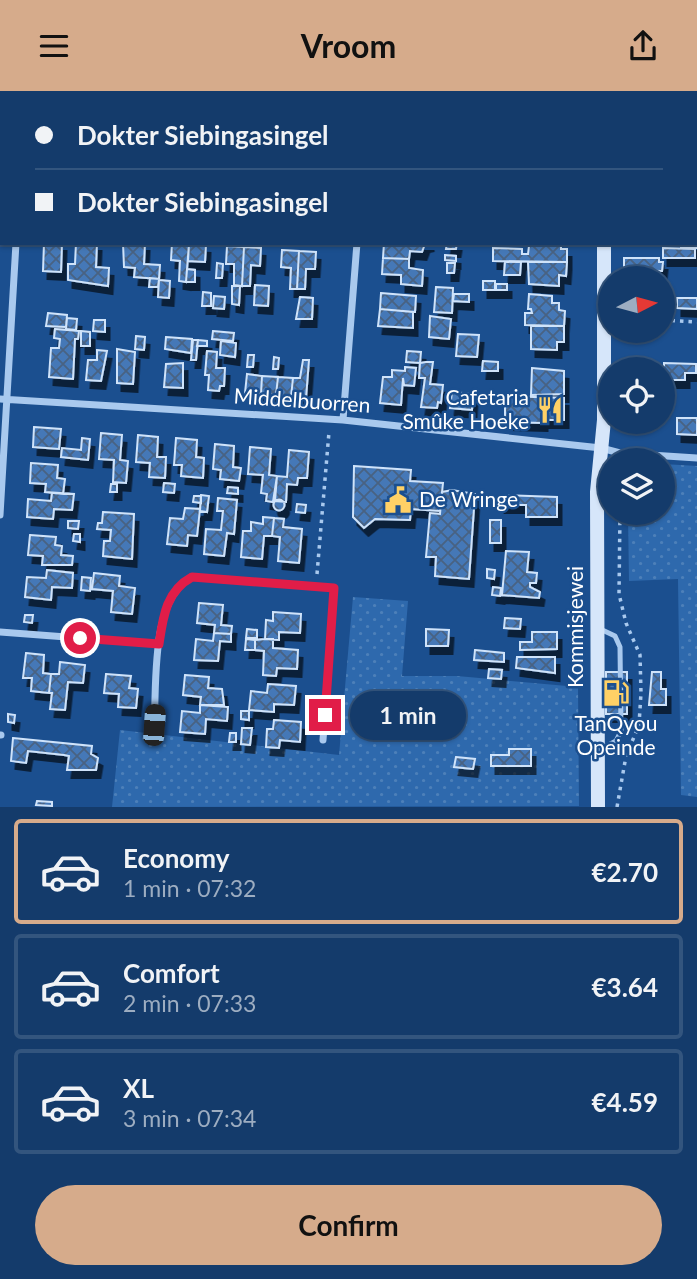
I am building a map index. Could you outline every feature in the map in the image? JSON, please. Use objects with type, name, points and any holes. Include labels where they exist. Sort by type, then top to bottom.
[{"type":"street","points":[[0,515],[3,399],[16,245]]},
{"type":"street","points":[[343,421],[357,245]]},
{"type":"street","name":"Kommisjewei","points":[[601,448],[604,420],[604,245]]},
{"type":"street","name":"Middelbuorren","points":[[3,399],[330,419],[601,448]]},
{"type":"street","points":[[675,457],[697,458]]},
{"type":"street","name":"Kommisjewei","points":[[598,481],[598,807]]},
{"type":"street","points":[[154,725],[163,618],[179,584],[192,577],[334,588],[323,740]]},
{"type":"street","points":[[0,632],[159,644]]},
{"type":"lane","points":[[597,628],[610,632],[620,647],[621,730],[616,741],[598,750]]},
{"type":"path","points":[[676,321],[697,322]]},
{"type":"path","points":[[316,587],[330,419]]},
{"type":"shaded area","points":[[675,465],[697,466],[697,797],[681,795],[678,579],[629,581],[628,525],[675,525]]},
{"type":"shaded area","points":[[353,597],[408,601],[402,676],[457,676],[578,687],[579,806],[112,807],[120,730],[339,755]]},
{"type":"building","points":[[44,245],[62,245],[61,272],[43,271]]},
{"type":"building","points":[[76,245],[97,245],[96,267],[109,268],[108,286],[68,280],[68,264],[75,264]]},
{"type":"building","points":[[123,245],[145,245],[144,264],[160,265],[159,279],[134,277],[135,268],[124,267]]},
{"type":"building","points":[[172,245],[189,245],[186,282],[179,281],[180,261],[171,260]]},
{"type":"building","points":[[189,245],[206,245],[205,262],[188,261]]},
{"type":"building","points":[[384,245],[425,245],[422,252],[410,251],[409,259],[383,258]]},
{"type":"building","points":[[447,245],[457,245],[456,249],[446,249]]},
{"type":"building","points":[[561,245],[561,249],[567,249],[567,262],[493,261],[493,248],[522,249],[522,254],[528,254],[529,246]]},
{"type":"building","points":[[681,245],[697,245],[697,248],[681,248]]},
{"type":"building","points":[[227,246],[244,247],[242,286],[234,285],[234,264],[226,264]]},
{"type":"building","points":[[244,247],[261,248],[260,266],[251,265],[250,286],[242,286]]},
{"type":"building","points":[[663,248],[695,249],[695,258],[663,258]]},
{"type":"building","points":[[282,250],[299,251],[297,289],[290,289],[291,268],[281,267]]},
{"type":"building","points":[[299,251],[316,252],[315,269],[306,269],[305,289],[297,289]]},
{"type":"building","points":[[445,255],[456,256],[456,261],[445,260]]},
{"type":"building","points":[[383,258],[409,259],[409,268],[423,270],[422,286],[401,284],[401,275],[382,274]]},
{"type":"building","points":[[624,258],[659,258],[659,262],[663,262],[663,266],[624,266]]},
{"type":"building","points":[[505,262],[521,262],[520,275],[504,275]]},
{"type":"building","points":[[528,262],[567,262],[566,276],[559,275],[559,286],[529,284]]},
{"type":"building","points":[[217,263],[223,264],[222,278],[216,278]]},
{"type":"building","points":[[447,263],[455,263],[454,273],[447,273]]},
{"type":"building","points":[[187,269],[195,270],[195,282],[186,282]]},
{"type":"building","points":[[150,278],[159,279],[158,287],[149,287]]},
{"type":"building","points":[[159,280],[170,281],[169,298],[158,297]]},
{"type":"building","points":[[483,281],[495,281],[495,290],[483,290]]},
{"type":"building","points":[[496,284],[507,284],[507,290],[496,290]]},
{"type":"building","points":[[255,285],[269,286],[268,306],[254,305]]},
{"type":"building","points":[[232,286],[240,286],[239,305],[232,304]]},
{"type":"building","points":[[436,287],[453,288],[452,313],[434,312]]},
{"type":"building","points":[[203,292],[211,293],[211,306],[202,306]]},
{"type":"building","points":[[381,293],[416,296],[415,312],[380,309]]},
{"type":"building","points":[[454,294],[469,294],[469,302],[453,301]]},
{"type":"building","points":[[529,294],[552,296],[552,303],[559,303],[559,310],[565,311],[564,326],[525,325],[525,313],[532,313],[531,309],[528,309]]},
{"type":"building","points":[[214,296],[225,297],[224,309],[213,308]]},
{"type":"building","points":[[300,297],[313,298],[312,319],[296,319]]},
{"type":"building","points":[[677,298],[697,298],[697,309],[677,308]]},
{"type":"building","points":[[380,309],[413,312],[413,328],[378,326]]},
{"type":"building","points":[[48,313],[67,315],[66,327],[46,326]]},
{"type":"building","points":[[430,316],[451,319],[449,339],[429,337]]},
{"type":"building","points":[[67,318],[77,319],[76,330],[66,329]]},
{"type":"building","points":[[94,320],[105,320],[105,332],[93,331]]},
{"type":"building","points":[[531,326],[564,326],[564,342],[557,342],[557,350],[531,349]]},
{"type":"building","points":[[55,329],[79,331],[78,339],[75,339],[73,379],[49,377],[51,348],[59,348],[60,339],[54,338]]},
{"type":"building","points":[[81,331],[90,332],[90,346],[81,346]]},
{"type":"building","points":[[213,331],[234,333],[233,341],[212,339]]},
{"type":"building","points":[[458,334],[479,335],[477,357],[456,356]]},
{"type":"building","points":[[136,336],[145,337],[144,350],[135,349]]},
{"type":"building","points":[[166,337],[192,339],[191,353],[165,349]]},
{"type":"building","points":[[193,340],[198,340],[196,360],[191,360]]},
{"type":"building","points":[[198,340],[207,341],[207,346],[197,346]]},
{"type":"building","points":[[221,341],[236,343],[235,357],[220,355]]},
{"type":"building","points":[[117,349],[135,352],[133,384],[117,383]]},
{"type":"building","points":[[97,350],[107,351],[101,381],[86,380],[88,360],[97,360]]},
{"type":"building","points":[[207,351],[217,352],[216,368],[225,368],[224,386],[220,386],[219,391],[208,390],[209,375],[205,375]]},
{"type":"building","points":[[407,351],[421,352],[420,363],[406,362]]},
{"type":"building","points":[[248,355],[254,355],[253,367],[247,367]]},
{"type":"building","points":[[274,357],[279,358],[278,369],[273,369]]},
{"type":"building","points":[[303,360],[309,360],[306,398],[291,397],[293,378],[300,378]]},
{"type":"building","points":[[483,361],[498,362],[498,371],[482,371]]},
{"type":"building","points":[[433,362],[430,384],[443,385],[441,403],[438,402],[437,408],[421,407],[425,378],[419,378],[420,363]]},
{"type":"building","points":[[183,363],[183,388],[164,387],[166,364]]},
{"type":"building","points":[[675,363],[696,364],[696,373],[685,373],[685,380],[675,380]]},
{"type":"building","points":[[405,367],[416,368],[414,386],[404,385],[403,378],[401,405],[380,403],[383,377],[392,377],[392,370],[405,371]]},
{"type":"building","points":[[532,368],[564,371],[564,394],[531,395]]},
{"type":"building","points":[[247,374],[262,376],[261,394],[245,393]]},
{"type":"building","points":[[262,376],[278,377],[276,395],[261,394]]},
{"type":"building","points":[[278,377],[293,378],[291,397],[276,395]]},
{"type":"building","points":[[452,392],[473,394],[472,410],[450,408]]},
{"type":"building","points":[[505,396],[564,398],[564,420],[543,420],[543,423],[505,422]]},
{"type":"building","points":[[677,418],[697,418],[697,435],[677,434]]},
{"type":"building","points":[[34,427],[61,429],[59,449],[33,447]]},
{"type":"building","points":[[101,433],[122,435],[120,460],[128,461],[126,483],[113,482],[114,460],[99,459]]},
{"type":"building","points":[[138,435],[158,437],[157,457],[166,457],[165,478],[149,477],[150,463],[136,462]]},
{"type":"building","points":[[82,438],[90,439],[88,460],[61,457],[62,448],[81,450]]},
{"type":"building","points":[[176,438],[197,440],[196,457],[204,458],[203,478],[181,476],[182,465],[174,465]]},
{"type":"building","points":[[215,444],[234,446],[233,467],[241,468],[239,481],[220,479],[221,470],[213,469]]},
{"type":"building","points":[[250,447],[271,449],[269,475],[277,476],[273,502],[266,501],[267,494],[261,493],[263,475],[248,474]]},
{"type":"building","points":[[289,450],[309,452],[307,478],[298,478],[297,485],[287,484],[286,502],[275,501],[277,476],[287,477]]},
{"type":"building","points":[[31,463],[58,465],[57,478],[65,479],[63,494],[45,492],[46,484],[30,483]]},
{"type":"building","name":"De Wringe","points":[[354,466],[411,470],[410,481],[443,483],[440,511],[411,509],[410,520],[375,519],[364,528],[353,517]]},
{"type":"building","points":[[164,483],[175,484],[174,493],[163,492]]},
{"type":"building","points":[[111,484],[117,484],[117,492],[110,492]]},
{"type":"building","points":[[228,487],[238,488],[238,494],[227,493]]},
{"type":"building","points":[[452,490],[475,494],[469,579],[435,576],[436,557],[426,557],[430,513],[440,514],[442,492]]},
{"type":"building","points":[[45,492],[74,494],[72,510],[54,509],[53,519],[27,517],[28,499],[51,501],[52,493]]},
{"type":"building","points":[[201,495],[209,496],[207,512],[200,511]]},
{"type":"building","points":[[501,495],[557,497],[557,517],[526,517],[526,505],[500,505]]},
{"type":"building","points":[[194,496],[201,496],[201,503],[193,502]]},
{"type":"building","points":[[218,498],[237,500],[234,534],[227,533],[224,556],[204,554],[206,529],[221,530],[223,511],[217,511]]},
{"type":"building","points":[[279,499],[285,505],[279,511],[273,505]]},
{"type":"building","points":[[297,504],[306,505],[305,513],[296,512]]},
{"type":"building","points":[[185,508],[200,509],[197,536],[188,535],[187,546],[167,544],[170,518],[183,519]]},
{"type":"building","points":[[103,512],[134,514],[132,559],[103,556],[104,541],[110,541],[111,530],[97,529],[98,523],[102,523]]},
{"type":"building","points":[[263,517],[274,518],[272,536],[264,536],[262,559],[241,557],[243,531],[251,531],[251,522],[263,524]]},
{"type":"building","points":[[274,518],[284,519],[283,527],[302,529],[299,563],[278,561],[280,537],[272,536]]},
{"type":"building","points":[[490,520],[501,520],[501,543],[490,543]]},
{"type":"building","points":[[68,521],[79,521],[78,529],[68,528]]},
{"type":"building","points":[[74,534],[80,534],[80,542],[73,541]]},
{"type":"building","points":[[30,535],[56,537],[55,545],[62,546],[61,555],[73,556],[72,565],[42,565],[43,556],[28,555]]},
{"type":"building","points":[[506,551],[529,552],[527,572],[537,573],[536,583],[530,583],[530,587],[540,592],[539,598],[502,595]]},
{"type":"building","points":[[487,569],[495,570],[494,579],[487,578]]},
{"type":"building","points":[[47,570],[73,573],[72,588],[52,587],[51,600],[25,597],[27,577],[46,578]]},
{"type":"building","points":[[94,573],[120,576],[119,586],[135,588],[132,614],[111,612],[113,591],[92,589]]},
{"type":"building","points":[[82,577],[91,578],[90,591],[81,590]]},
{"type":"building","points":[[493,587],[501,588],[500,596],[492,595]]},
{"type":"building","points":[[199,603],[223,605],[221,625],[232,626],[231,634],[214,633],[215,625],[197,623]]},
{"type":"building","points":[[273,612],[301,614],[300,633],[279,632],[279,640],[265,639],[266,620],[273,621]]},
{"type":"building","points":[[25,615],[33,615],[32,623],[24,622]]},
{"type":"building","points":[[505,618],[521,619],[520,629],[504,628]]},
{"type":"building","points":[[247,629],[257,630],[257,638],[246,638]]},
{"type":"building","points":[[426,629],[449,630],[448,646],[426,646]]},
{"type":"building","points":[[532,632],[557,632],[557,649],[520,650],[520,642],[532,642]]},
{"type":"building","points":[[214,633],[231,634],[231,642],[220,641],[218,661],[194,660],[196,639],[213,641]]},
{"type":"building","points":[[246,639],[255,640],[255,650],[245,650]]},
{"type":"building","points":[[273,639],[273,648],[298,650],[297,669],[277,668],[276,676],[263,675],[264,651],[255,650],[255,640]]},
{"type":"building","points":[[475,650],[504,653],[504,662],[474,660]]},
{"type":"building","points":[[26,653],[44,655],[43,673],[51,674],[49,693],[31,691],[32,678],[23,678]]},
{"type":"building","points":[[517,657],[555,657],[555,673],[516,668]]},
{"type":"building","points":[[60,662],[85,665],[83,683],[68,682],[65,710],[50,709],[51,674],[59,674]]},
{"type":"building","points":[[489,669],[502,670],[501,679],[488,678]]},
{"type":"building","points":[[606,672],[627,672],[627,714],[606,714]]},
{"type":"building","points":[[652,672],[661,672],[661,689],[666,689],[666,705],[649,705]]},
{"type":"building","points":[[106,674],[131,676],[129,688],[138,689],[136,708],[118,707],[119,694],[104,693]]},
{"type":"building","points":[[185,675],[209,677],[208,688],[222,689],[224,705],[200,705],[201,697],[183,695]]},
{"type":"building","points":[[268,684],[296,686],[294,705],[274,704],[274,712],[249,710],[251,691],[267,693]]},
{"type":"building","points":[[200,705],[228,707],[227,721],[206,719],[205,734],[180,732],[182,711],[200,713]]},
{"type":"building","points":[[241,711],[249,711],[249,720],[241,719]]},
{"type":"building","points":[[8,714],[15,715],[14,723],[8,722]]},
{"type":"building","points":[[274,720],[301,722],[300,742],[280,740],[279,748],[266,747],[267,729],[273,729]]},
{"type":"building","points":[[242,728],[252,728],[250,745],[241,744]]},
{"type":"building","points":[[230,733],[236,733],[236,742],[229,742]]},
{"type":"building","points":[[13,738],[92,746],[91,754],[98,758],[96,770],[67,770],[69,756],[28,751],[26,763],[11,761]]},
{"type":"building","points":[[509,749],[531,749],[531,766],[491,766],[491,755],[509,755]]},
{"type":"building","points":[[456,757],[475,759],[473,769],[454,767]]},
{"type":"building","points":[[37,801],[52,802],[52,806],[36,805]]},
{"type":"place","name":"Cafetaria Smûke Hoeke","points":[[550,410]]},
{"type":"place","name":"De Wringe","points":[[398,500]]},
{"type":"place","name":"TanQyou Opeinde","points":[[616,693]]},
{"type":"route","points":[[80,638],[159,644],[169,601],[179,584],[192,577],[334,588],[325,715]]}]
